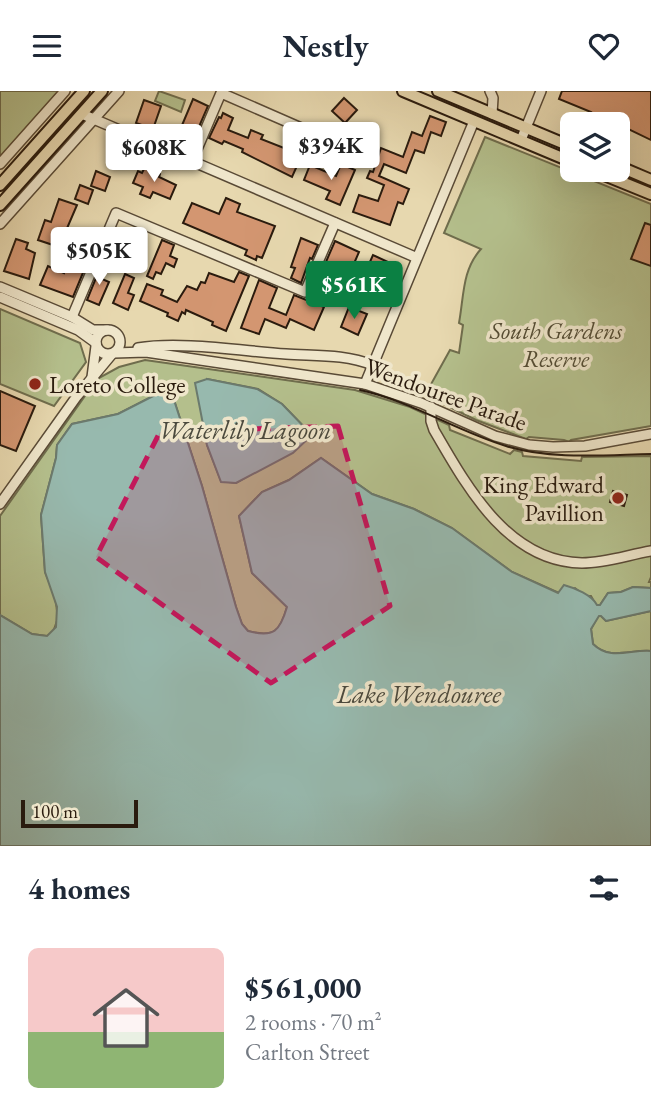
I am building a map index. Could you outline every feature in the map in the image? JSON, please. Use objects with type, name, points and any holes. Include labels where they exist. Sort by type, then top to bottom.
[{"type":"main road","points":[[0,185],[84,91]]},
{"type":"main road","points":[[0,205],[102,91]]},
{"type":"main road","points":[[438,91],[560,142]]},
{"type":"main road","points":[[406,92],[560,157]]},
{"type":"main road","points":[[630,171],[651,180]]},
{"type":"main road","points":[[622,182],[651,194]]},
{"type":"street","points":[[0,164],[65,91]]},
{"type":"street","points":[[0,224],[119,91]]},
{"type":"street","points":[[490,91],[493,98],[492,114]]},
{"type":"street","points":[[521,140],[541,91]]},
{"type":"street","points":[[192,161],[221,93],[315,134]]},
{"type":"street","points":[[82,114],[415,257]]},
{"type":"street","points":[[365,384],[415,257],[474,121]]},
{"type":"street","points":[[72,317],[116,213],[305,292],[335,223]]},
{"type":"street","points":[[0,287],[72,317],[93,330],[114,332],[119,345],[91,378],[0,505]]},
{"type":"street","points":[[0,297],[78,330],[103,353],[113,353]]},
{"type":"street","points":[[91,378],[99,334],[107,330]]},
{"type":"street","name":"Wendouree Parade","points":[[118,337],[141,350]]},
{"type":"street","name":"Wendouree Parade","points":[[141,350],[150,346],[228,349],[352,359],[372,365]]},
{"type":"street","name":"Wendouree Parade","points":[[113,353],[141,350],[365,384],[431,407],[505,439],[543,446],[585,446],[651,434]]},
{"type":"street","points":[[431,407],[434,430],[472,490],[488,513],[524,544],[550,557],[583,563],[651,551]]},
{"type":"highlighted area","points":[[338,426],[390,606],[271,683],[96,557],[160,432]]},
{"type":"green space","points":[[0,91],[61,91],[0,160]]},
{"type":"green space","points":[[159,91],[185,100],[181,112],[155,101]]},
{"type":"green space","name":"South Gardens Reserve","points":[[485,137],[560,167],[560,182],[596,182],[651,204],[651,426],[569,442],[529,437],[526,439],[476,420],[425,395],[450,350],[459,353],[463,325],[459,323],[465,284],[470,266],[481,249],[444,233]]},
{"type":"green space","name":"Loreto College","points":[[0,309],[80,343],[86,362],[54,406],[0,384]]},
{"type":"green space","points":[[145,360],[355,390],[410,407],[449,425],[450,430],[510,454],[514,450],[522,452],[523,456],[581,461],[582,457],[651,456],[651,588],[633,587],[608,593],[600,605],[596,605],[591,596],[585,596],[575,588],[559,593],[512,572],[452,528],[414,509],[372,494],[321,458],[289,480],[262,492],[239,516],[252,573],[287,607],[282,622],[275,631],[265,634],[248,631],[242,624],[236,607],[202,486],[172,394],[165,390],[118,414],[72,424],[57,445],[41,515],[45,572],[55,596],[58,618],[53,632],[47,636],[32,634],[0,615],[0,516],[97,379],[119,367]],"holes":[[[207,379],[258,389],[282,404],[312,435],[236,483],[221,481],[207,445],[202,414]]]},
{"type":"green space","points":[[651,611],[651,651],[614,653],[606,652],[593,644],[591,629],[598,616],[606,621]]},
{"type":"water","name":"Waterlily Lagoon","points":[[207,379],[257,389],[282,404],[312,435],[293,453],[236,483],[221,482],[207,445],[195,383]]},
{"type":"water","name":"Lake Wendouree","points":[[165,390],[172,394],[202,486],[236,607],[242,624],[248,631],[264,634],[275,631],[282,622],[287,607],[252,573],[239,516],[262,492],[289,480],[321,458],[372,494],[414,509],[452,528],[512,572],[558,593],[564,585],[583,592],[600,605],[608,593],[633,587],[651,588],[651,611],[606,621],[599,616],[591,629],[593,644],[606,652],[651,651],[651,846],[0,846],[0,615],[32,634],[47,636],[56,627],[57,607],[45,572],[41,515],[57,445],[72,424],[118,414]]},
{"type":"building","points":[[562,91],[651,91],[651,140],[630,130],[630,112],[591,112],[559,99]]},
{"type":"building","points":[[344,98],[357,110],[345,123],[332,111]]},
{"type":"building","points":[[193,99],[208,106],[195,136],[180,130]]},
{"type":"building","points":[[144,100],[161,106],[153,129],[136,123]]},
{"type":"building","points":[[223,113],[233,118],[228,130],[248,138],[251,130],[263,135],[261,139],[299,154],[306,138],[313,141],[310,148],[321,153],[316,166],[300,159],[292,177],[242,152],[243,149],[209,138]]},
{"type":"building","points":[[430,116],[446,122],[441,136],[431,132],[424,153],[415,150],[406,173],[384,164],[379,176],[409,189],[403,204],[398,202],[390,225],[353,212],[359,195],[378,201],[384,185],[367,178],[370,171],[373,172],[381,148],[403,157],[412,132],[422,136]]},
{"type":"building","points":[[341,164],[355,170],[340,205],[326,199],[330,191],[304,180],[310,165],[336,176]]},
{"type":"building","points":[[145,167],[176,185],[170,199],[153,192],[150,198],[140,194],[143,187],[133,183],[138,171],[142,173]]},
{"type":"building","points":[[96,171],[110,177],[105,191],[91,186]]},
{"type":"building","points":[[80,185],[93,190],[88,204],[75,199]]},
{"type":"building","points":[[226,198],[240,204],[237,212],[275,226],[262,258],[257,256],[256,260],[245,255],[247,250],[183,223],[192,203],[219,214]]},
{"type":"building","points":[[59,199],[77,205],[59,247],[38,240],[45,220],[51,222]]},
{"type":"building","points":[[645,223],[651,225],[651,266],[631,259]]},
{"type":"building","points":[[301,238],[318,245],[301,283],[291,278],[295,268],[291,267]]},
{"type":"building","points":[[16,239],[28,243],[26,249],[35,253],[29,279],[4,271]]},
{"type":"building","points":[[162,240],[174,245],[170,256],[177,259],[174,267],[166,263],[161,274],[156,272],[153,279],[147,276]]},
{"type":"building","points":[[335,241],[359,252],[349,275],[362,280],[373,255],[388,262],[372,303],[319,278]]},
{"type":"building","points":[[67,261],[82,265],[87,263],[73,297],[40,285],[48,266],[64,273]]},
{"type":"building","points":[[102,263],[108,265],[102,279],[109,282],[99,305],[87,300]]},
{"type":"building","points":[[239,272],[249,276],[226,331],[186,310],[178,321],[167,316],[168,313],[140,301],[147,284],[163,290],[161,295],[177,302],[187,286],[197,290],[201,282],[205,283],[209,273],[234,282]]},
{"type":"building","points":[[125,274],[134,278],[128,293],[134,295],[128,310],[113,303]]},
{"type":"building","points":[[259,280],[277,288],[269,308],[286,315],[294,295],[324,307],[314,330],[290,319],[286,328],[265,319],[259,334],[241,328]]},
{"type":"building","points":[[349,307],[367,314],[358,335],[341,327]]},
{"type":"building","points":[[0,391],[35,406],[16,451],[0,445]]},
{"type":"building","name":"King Edward Pavillion","points":[[613,491],[627,495],[624,506],[610,502]]},
{"type":"tram line","points":[[360,390],[397,401],[487,440],[523,450],[578,456],[651,454]]},
{"type":"place","name":"Loreto College","points":[[35,384]]},
{"type":"place","name":"King Edward Pavillion","points":[[618,498]]}]
